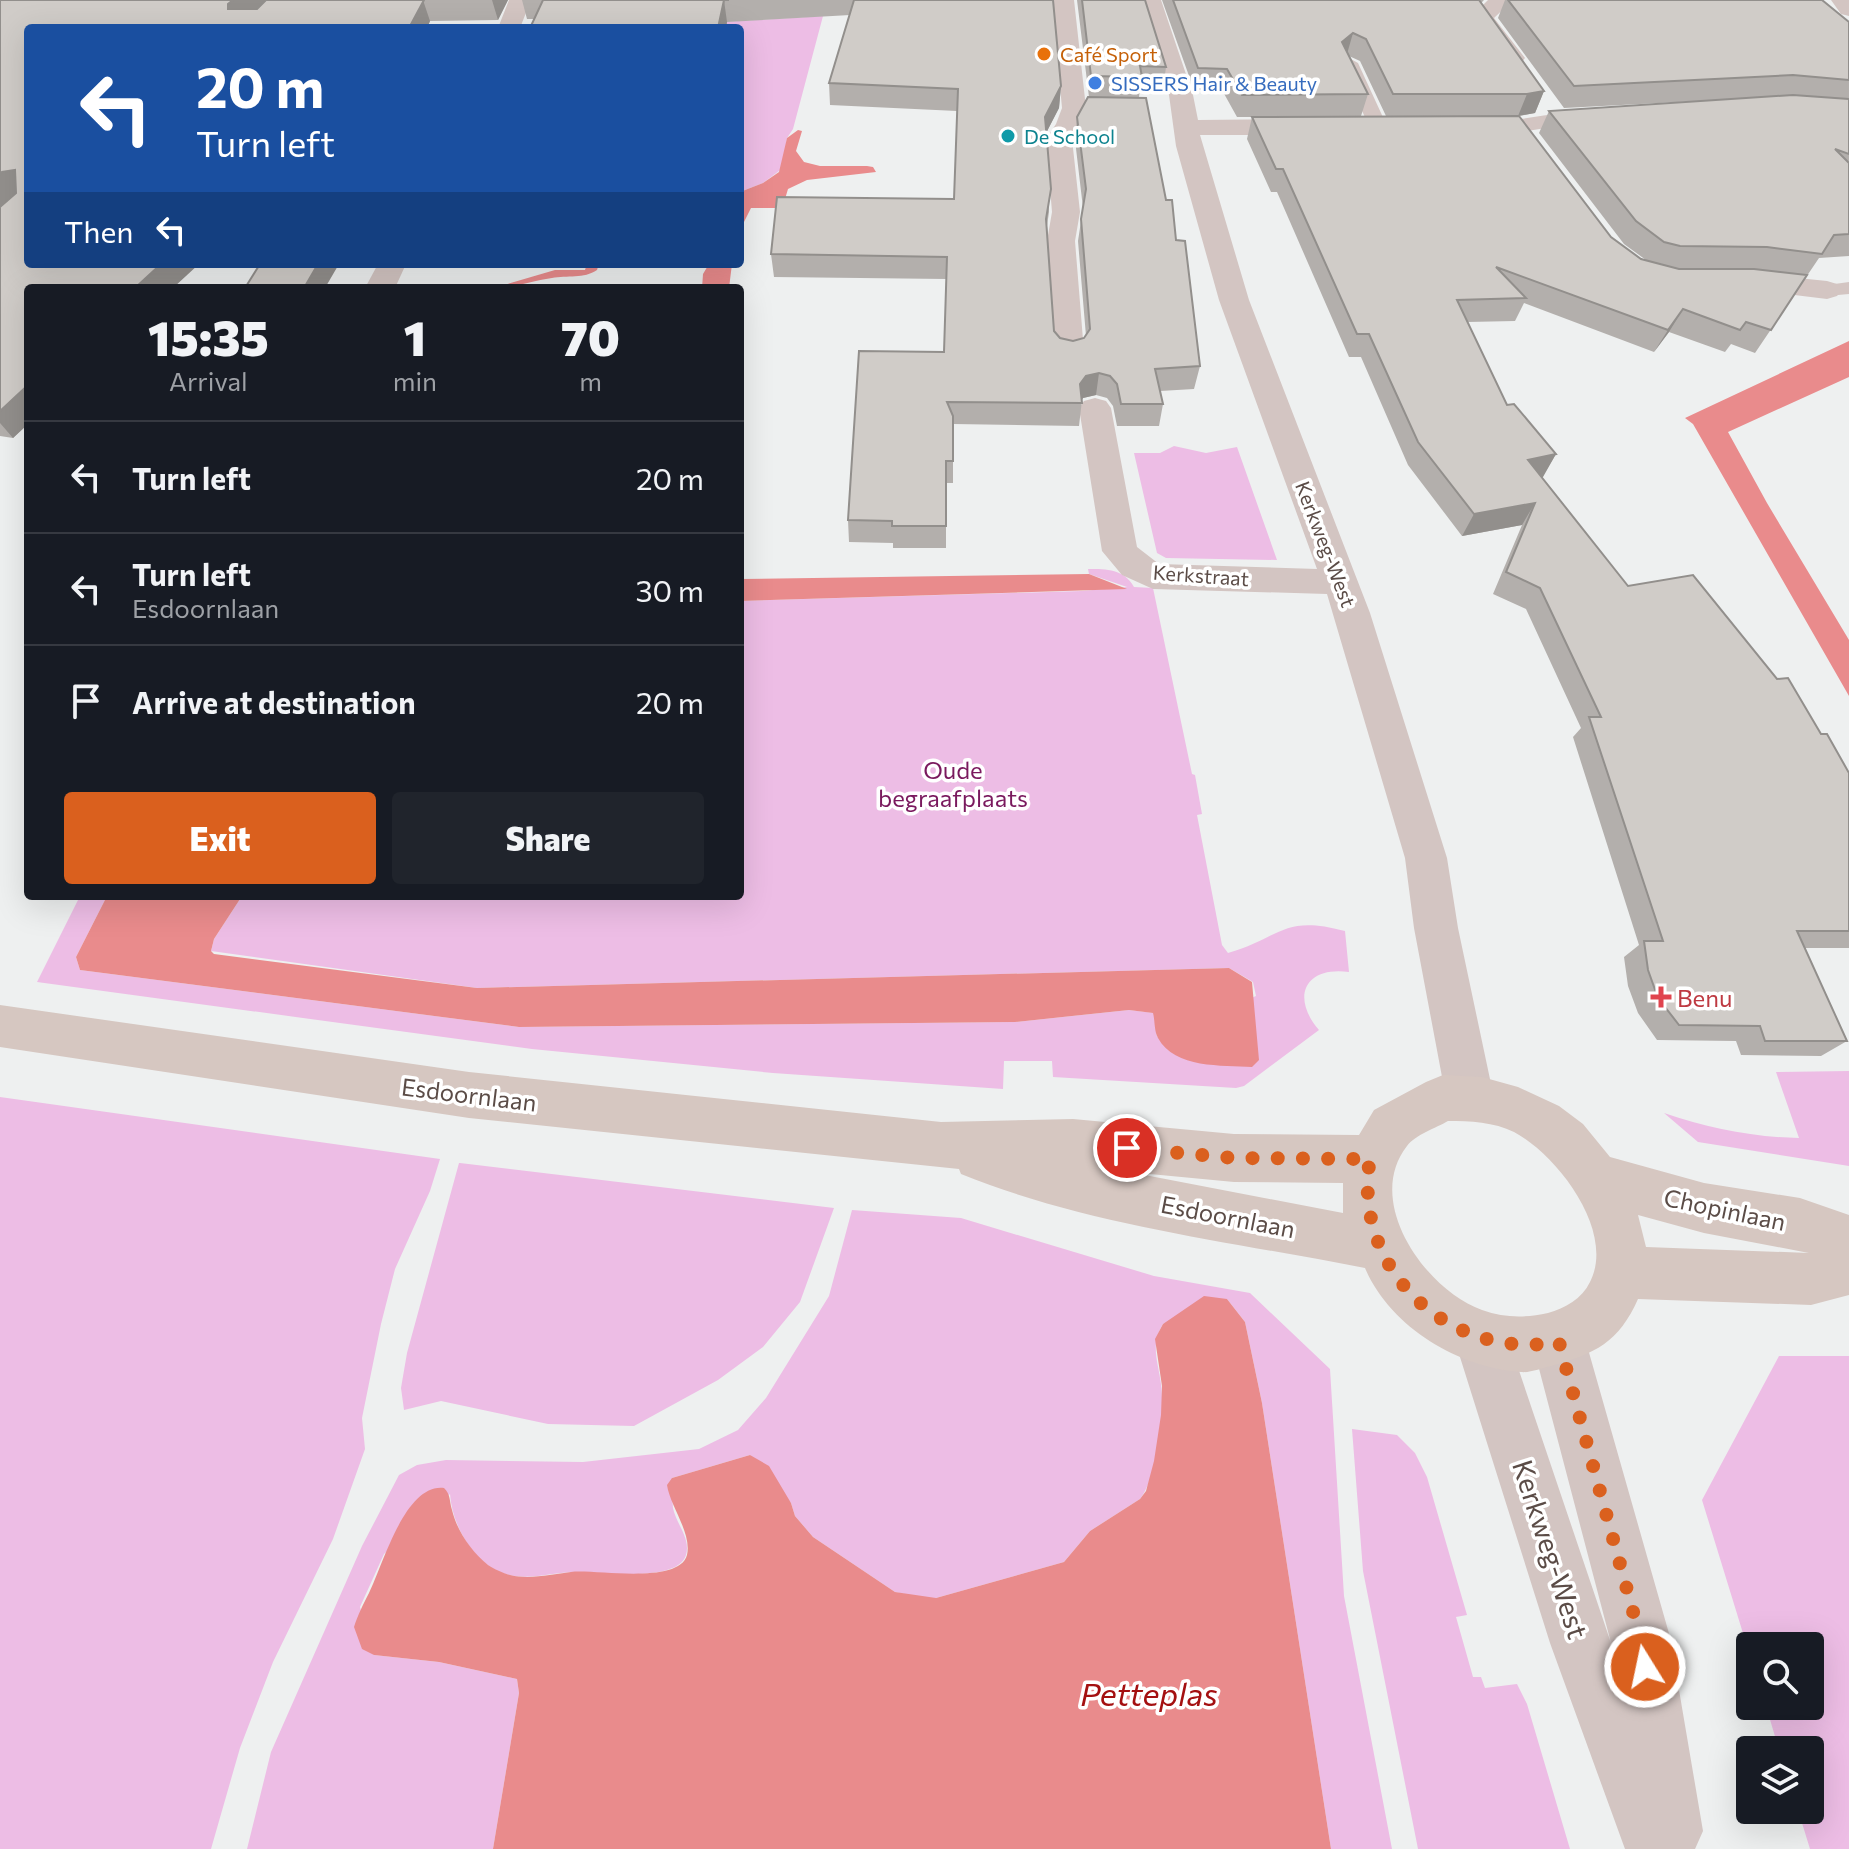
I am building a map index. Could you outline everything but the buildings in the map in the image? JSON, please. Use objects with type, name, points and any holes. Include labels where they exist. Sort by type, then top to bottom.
[{"type":"main road","name":"Esdoornlaan","points":[[0,1026],[469,1095],[941,1146],[1073,1143],[1234,1158],[1370,1159]]},
{"type":"main road","points":[[1443,1098],[1470,1098],[1507,1105],[1542,1122],[1573,1147],[1599,1179],[1616,1220],[1621,1241],[1621,1272],[1609,1303],[1588,1326],[1559,1342],[1535,1346],[1507,1345],[1481,1338],[1448,1323],[1419,1301],[1395,1275],[1377,1245],[1367,1200],[1370,1159],[1381,1136],[1397,1118],[1418,1106],[1443,1098]]},
{"type":"main road","name":"Esdoornlaan","points":[[941,1146],[1072,1186],[1377,1245]]},
{"type":"main road","name":"Chopinlaan","points":[[1599,1179],[1704,1208],[1800,1224],[1849,1241]]},
{"type":"main road","points":[[1621,1272],[1811,1279],[1849,1269]]},
{"type":"street","points":[[511,24],[520,0]]},
{"type":"street","points":[[1063,0],[1074,108],[1069,124],[1059,139],[1066,212],[1061,241],[1069,352]]},
{"type":"street","name":"Kerkweg-West","points":[[1150,0],[1176,115],[1234,300],[1352,613],[1426,858],[1436,928],[1470,1098]]},
{"type":"street","points":[[1502,0],[1482,17],[1527,78]]},
{"type":"street","points":[[1842,0],[1849,9]]},
{"type":"street","points":[[1074,108],[1101,108]]},
{"type":"street","points":[[1434,126],[1518,127],[1550,110],[1625,116]]},
{"type":"street","points":[[1176,115],[1338,126],[1406,126]]},
{"type":"street","points":[[1518,127],[1534,153]]},
{"type":"street","points":[[1713,281],[1838,289]]},
{"type":"street","name":"Kerkstraat","points":[[1095,408],[1120,551],[1135,566],[1153,576],[1340,582]]},
{"type":"street","name":"Kerkweg-West","points":[[1481,1338],[1580,1643],[1658,1849]]},
{"type":"street","points":[[1559,1342],[1640,1637],[1673,1849]]},
{"type":"lane","points":[[1348,62],[1378,126]]},
{"type":"green space","points":[[823,16],[793,129],[787,138],[783,168],[763,183],[744,190],[744,24],[689,24]]},
{"type":"green space","points":[[1174,446],[1206,453],[1237,447],[1277,560],[1166,558],[1157,553],[1134,453],[1160,453]]},
{"type":"green space","name":"Oude begraafplaats","points":[[1088,569],[1114,571],[1134,587],[1153,588],[1192,774],[1195,775],[1202,814],[1197,815],[1222,945],[1228,953],[1283,930],[1308,925],[1345,931],[1349,972],[1321,974],[1312,979],[1304,996],[1310,1018],[1319,1030],[1244,1086],[1053,1077],[1052,1061],[1004,1061],[1003,1089],[773,1073],[532,1049],[37,982],[78,900],[105,900],[76,957],[80,970],[519,1027],[1015,1022],[1129,1010],[1154,1013],[1157,1037],[1256,996],[1253,982],[1229,968],[477,988],[211,951],[214,939],[239,900],[744,900],[744,601],[1127,587],[1089,574]]},
{"type":"green space","points":[[1849,1071],[1849,1166],[1698,1142],[1664,1113],[1730,1131],[1799,1138],[1776,1072]]},
{"type":"green space","points":[[0,1097],[440,1159],[430,1191],[395,1269],[362,1418],[365,1449],[333,1539],[273,1662],[240,1748],[211,1849],[0,1849]]},
{"type":"green space","points":[[459,1163],[834,1208],[800,1302],[763,1347],[718,1380],[634,1426],[548,1424],[441,1401],[404,1410],[401,1388],[407,1353]]},
{"type":"green space","points":[[852,1210],[961,1218],[1154,1276],[1250,1293],[1330,1369],[1344,1596],[1392,1849],[1331,1849],[1262,1403],[1245,1322],[1227,1299],[1163,1324],[1159,1332],[1156,1353],[1162,1396],[1161,1427],[1156,1460],[1140,1499],[1090,1531],[1064,1562],[936,1598],[895,1592],[813,1537],[795,1516],[791,1503],[750,1455],[672,1478],[673,1508],[685,1537],[686,1555],[680,1564],[654,1573],[576,1572],[522,1577],[501,1572],[489,1566],[469,1546],[456,1520],[450,1494],[384,1554],[360,1607],[374,1655],[439,1662],[517,1679],[519,1693],[493,1849],[247,1849],[271,1752],[362,1546],[399,1475],[417,1465],[446,1460],[583,1462],[699,1449],[738,1430],[766,1398],[829,1296]]},
{"type":"green space","points":[[1779,1356],[1849,1356],[1849,1849],[1810,1849],[1802,1824],[1824,1824],[1824,1736],[1775,1736],[1770,1720],[1824,1720],[1824,1632],[1743,1632],[1702,1500]]},
{"type":"green space","points":[[1352,1429],[1397,1435],[1415,1453],[1427,1477],[1467,1615],[1456,1617],[1473,1677],[1481,1677],[1485,1688],[1517,1684],[1527,1704],[1570,1849],[1418,1849],[1363,1571]]},
{"type":"water","points":[[798,130],[802,131],[796,151],[804,162],[820,166],[867,166],[873,167],[876,172],[807,180],[788,189],[785,199],[959,208],[751,208],[744,222],[744,190],[779,172],[787,138]]},
{"type":"water","points":[[598,268],[587,275],[508,284],[555,270]]},
{"type":"water","points":[[707,268],[732,268],[730,284],[702,284]]},
{"type":"water","points":[[1849,341],[1849,377],[1728,432],[1849,640],[1849,696],[1693,424],[1685,418]]},
{"type":"water","points":[[1089,574],[1127,589],[744,601],[744,579]]},
{"type":"water","points":[[105,900],[239,900],[214,939],[211,951],[214,954],[477,988],[1229,968],[1252,982],[1259,1060],[1252,1067],[1187,1060],[1166,1048],[1158,1038],[1153,1013],[1129,1010],[1015,1022],[519,1027],[80,970],[76,957]]},
{"type":"water","name":"Petteplas","points":[[1204,1296],[1227,1299],[1245,1322],[1262,1403],[1331,1849],[493,1849],[519,1693],[517,1679],[439,1662],[374,1655],[362,1649],[354,1627],[397,1528],[418,1498],[430,1490],[444,1488],[457,1525],[470,1547],[490,1566],[518,1576],[571,1572],[653,1573],[681,1564],[688,1547],[667,1485],[672,1478],[750,1455],[769,1466],[791,1503],[795,1516],[813,1537],[895,1592],[936,1598],[1064,1562],[1090,1531],[1140,1499],[1146,1491],[1161,1415],[1162,1386],[1155,1339],[1163,1324]]},
{"type":"place","name":"Café Sport","points":[[1044,54]]},
{"type":"place","name":"SISSERS Hair & Beauty","points":[[1095,83]]},
{"type":"place","name":"De School","points":[[1008,136]]},
{"type":"place","name":"Benu","points":[[1661,997]]},
{"type":"route","points":[[1127,1148],[1234,1158],[1370,1159],[1365,1185],[1368,1215],[1377,1245],[1395,1275],[1419,1301],[1448,1323],[1481,1338],[1507,1345],[1535,1346],[1559,1342],[1640,1637],[1645,1667]]}]
